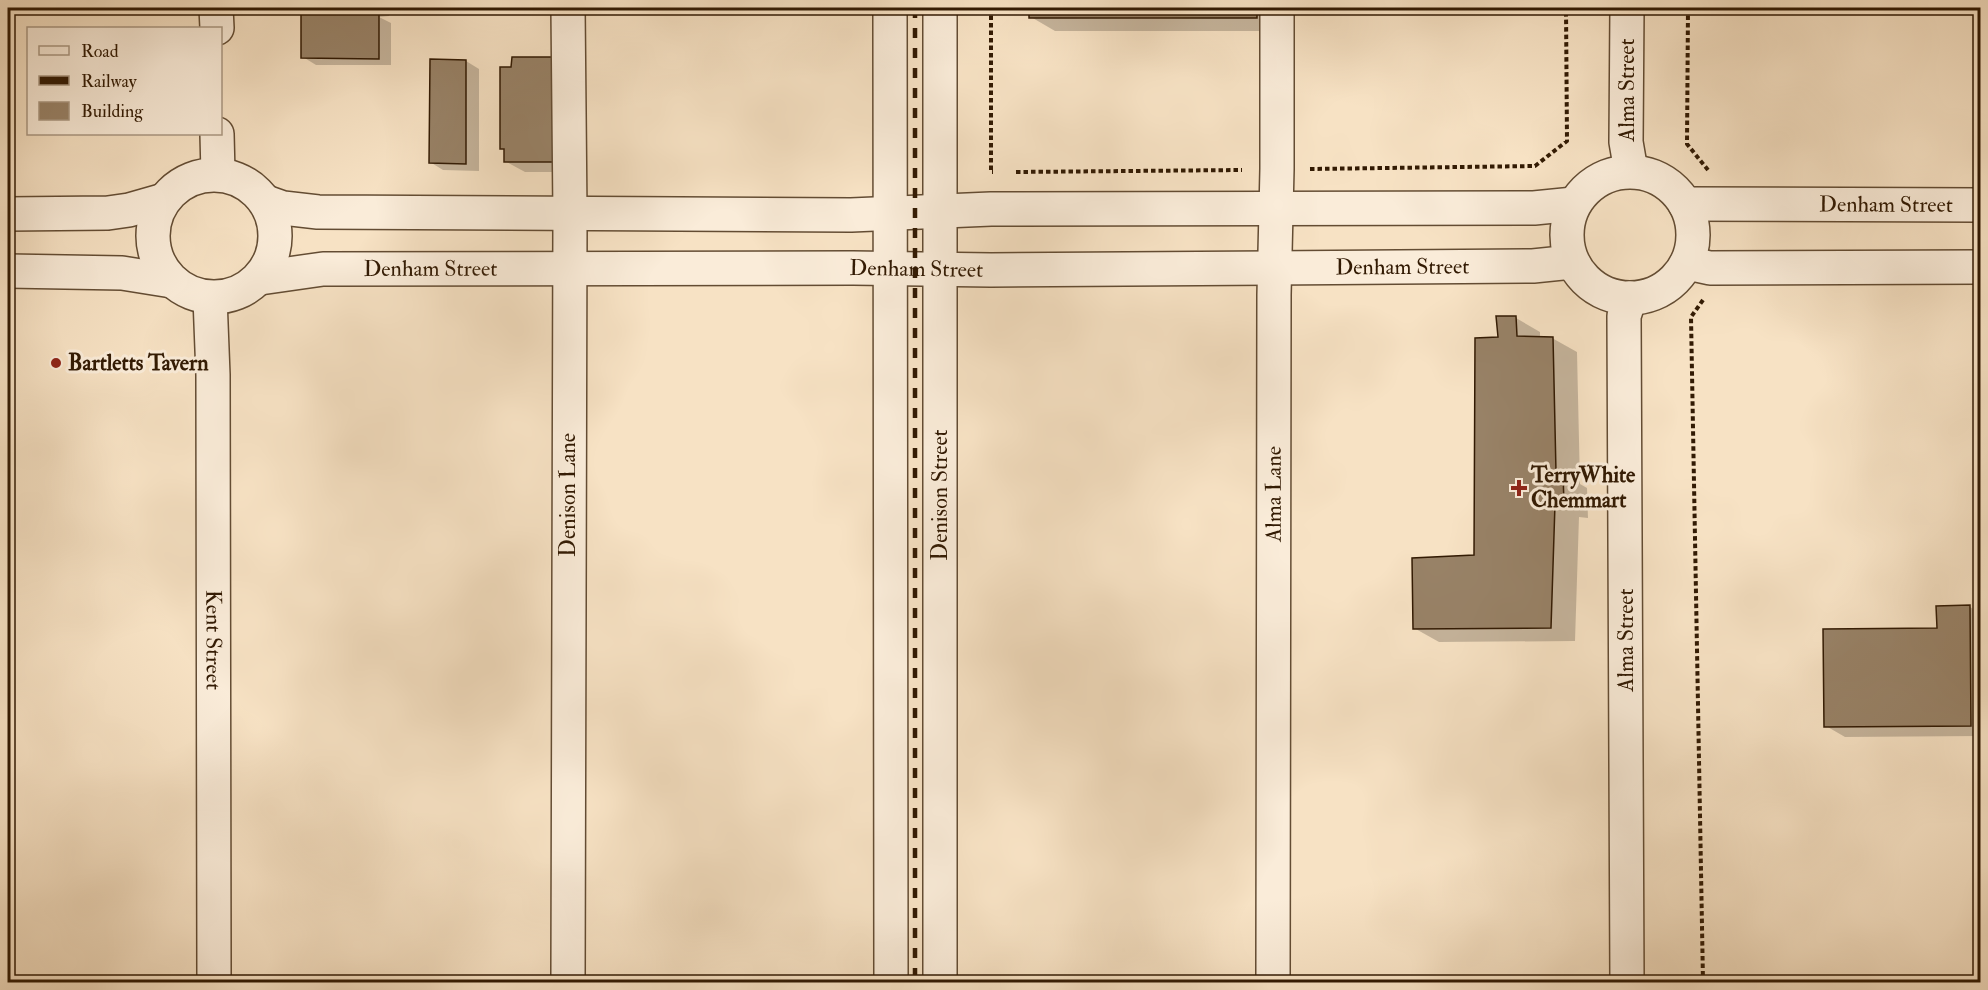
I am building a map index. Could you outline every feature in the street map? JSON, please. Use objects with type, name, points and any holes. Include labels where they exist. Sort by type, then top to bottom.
[{"type":"street","points":[[216,8],[217,27]]},
{"type":"street","name":"Denison Lane","points":[[568,8],[570,215],[568,268],[568,982]]},
{"type":"street","points":[[890,8],[891,982]]},
{"type":"street","name":"Denison Street","points":[[940,8],[940,982]]},
{"type":"street","name":"Alma Lane","points":[[1273,982],[1276,8]]},
{"type":"street","name":"Alma Street","points":[[1627,8],[1626,142],[1631,171]]},
{"type":"street","points":[[217,135],[218,174]]},
{"type":"street","points":[[1631,171],[1662,180],[1675,190],[1685,204],[1692,223],[1693,243],[1687,263],[1677,278],[1663,289],[1647,296],[1630,298],[1612,295],[1596,288],[1582,276],[1572,262],[1567,243],[1567,223],[1574,204],[1584,190],[1597,180],[1631,171]]},
{"type":"street","points":[[218,174],[236,178],[253,188],[266,202],[274,220],[276,241],[271,261],[260,278],[237,294],[210,298],[189,292],[172,281],[161,267],[154,250],[153,233],[156,216],[164,200],[178,186],[197,177],[218,174]]},
{"type":"street","points":[[8,214],[108,213],[129,210],[164,200]]},
{"type":"street","points":[[266,202],[283,208],[318,212],[570,215],[851,215],[939,211],[1276,207],[1534,208],[1574,204]]},
{"type":"street","name":"Denham Street","points":[[1685,204],[1980,205]]},
{"type":"street","points":[[1980,260],[1980,272]]},
{"type":"street","name":"Denham Street","points":[[260,278],[323,269],[891,268],[939,270],[1533,266],[1572,262]]},
{"type":"street","points":[[1687,263],[1710,268],[1980,267]]},
{"type":"street","points":[[8,271],[122,273],[172,281]]},
{"type":"street","name":"Kent Street","points":[[210,298],[213,399],[214,982]]},
{"type":"street","name":"Alma Street","points":[[1627,982],[1624,316],[1630,298]]},
{"type":"path","points":[[991,8],[991,172],[1003,172]]},
{"type":"path","points":[[1014,172],[1535,166],[1567,141],[1566,8]]},
{"type":"path","points":[[1688,8],[1687,144],[1708,171]]},
{"type":"path","points":[[1703,982],[1691,317],[1709,292]]},
{"type":"building","points":[[303,8],[376,8],[376,10],[303,11]]},
{"type":"building","points":[[1029,8],[1257,8],[1257,18],[1029,18]]},
{"type":"building","points":[[301,14],[379,14],[379,59],[301,58]]},
{"type":"building","points":[[512,57],[554,57],[555,162],[504,162],[504,149],[500,149],[500,67],[511,67]]},
{"type":"building","points":[[430,59],[466,60],[466,164],[429,163]]},
{"type":"building","name":"TerryWhite Chemmart","points":[[1496,316],[1516,316],[1517,336],[1553,337],[1556,472],[1563,472],[1564,505],[1555,504],[1551,628],[1413,629],[1412,558],[1474,555],[1475,338],[1498,337]]},
{"type":"building","points":[[1970,605],[1971,726],[1824,727],[1823,629],[1937,628],[1936,606]]},
{"type":"railway","points":[[915,8],[915,982]]},
{"type":"place","name":"Bartletts Tavern","points":[[56,363]]},
{"type":"place","name":"TerryWhite Chemmart","points":[[1519,488]]}]
